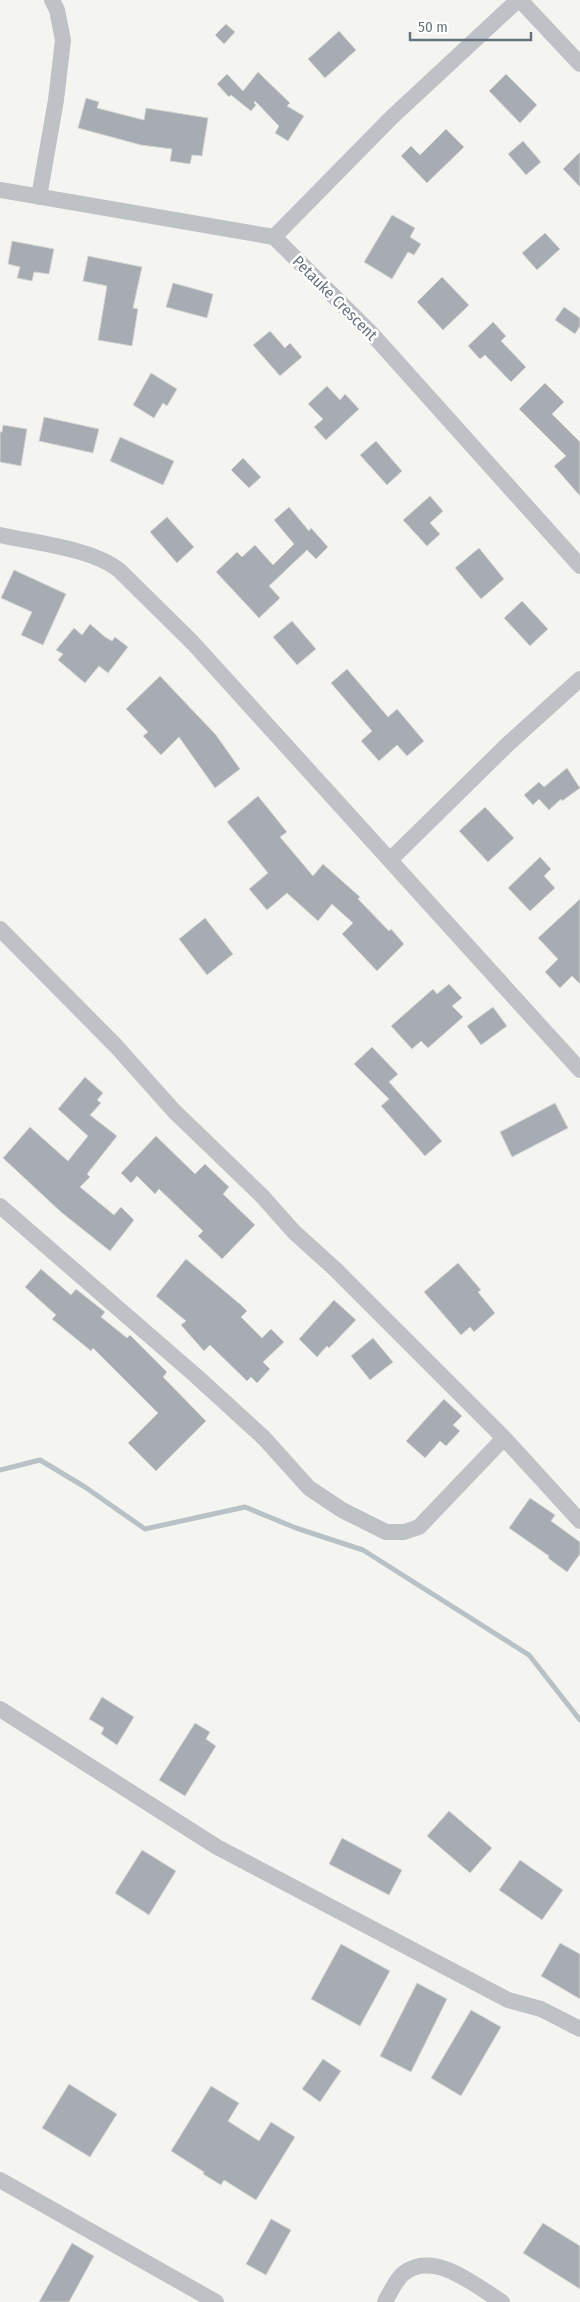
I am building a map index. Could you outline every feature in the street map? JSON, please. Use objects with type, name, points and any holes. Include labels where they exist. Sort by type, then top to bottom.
[{"type":"street","points":[[39,197],[56,100],[63,40],[57,10],[52,0]]},
{"type":"street","points":[[0,190],[274,237],[392,117],[519,0],[580,64]]},
{"type":"street","name":"Petauke Crescent","points":[[274,237],[372,334],[580,566]]},
{"type":"street","points":[[0,535],[92,555],[102,558],[118,570],[192,643],[580,1070]]},
{"type":"street","points":[[390,860],[508,744],[580,678]]},
{"type":"street","points":[[0,929],[116,1046],[174,1112],[263,1197],[294,1232],[336,1270],[504,1438],[580,1521]]},
{"type":"street","points":[[0,1206],[187,1368],[257,1432],[309,1488],[342,1510],[386,1532],[404,1532],[419,1527],[504,1438]]},
{"type":"street","points":[[0,1710],[217,1847],[508,2000],[541,2008],[580,2030]]},
{"type":"street","points":[[0,2180],[216,2302]]},
{"type":"street","points":[[385,2302],[404,2274],[432,2265],[441,2267],[468,2281],[502,2302]]},
{"type":"building","points":[[226,24],[235,32],[224,44],[215,35]]},
{"type":"building","points":[[339,31],[356,50],[325,78],[308,59]]},
{"type":"building","points":[[258,72],[290,103],[287,106],[304,116],[288,141],[275,133],[279,126],[255,101],[256,105],[251,111],[231,95],[229,97],[217,84],[227,74],[243,91]]},
{"type":"building","points":[[506,74],[537,105],[520,123],[489,91]]},
{"type":"building","points":[[86,98],[99,102],[97,108],[144,120],[146,108],[208,118],[202,156],[192,155],[190,164],[170,161],[172,149],[141,145],[78,128]]},
{"type":"building","points":[[446,129],[464,147],[427,183],[401,156],[411,146],[420,155]]},
{"type":"building","points":[[523,141],[541,162],[526,175],[508,154]]},
{"type":"building","points":[[580,152],[580,187],[563,169]]},
{"type":"building","points":[[392,215],[415,228],[410,237],[421,244],[414,255],[408,252],[392,279],[364,262]]},
{"type":"building","points":[[545,233],[560,249],[537,270],[522,253]]},
{"type":"building","points":[[12,241],[54,249],[49,274],[34,272],[32,281],[17,278],[20,267],[8,264]]},
{"type":"building","points":[[88,256],[142,267],[133,308],[138,309],[132,346],[98,340],[107,286],[83,281]]},
{"type":"building","points":[[442,277],[469,305],[443,330],[417,302]]},
{"type":"building","points":[[173,283],[213,294],[207,318],[166,307]]},
{"type":"building","points":[[564,307],[580,318],[580,326],[575,334],[555,320]]},
{"type":"building","points":[[493,322],[506,336],[501,341],[526,367],[511,382],[485,355],[480,359],[468,346]]},
{"type":"building","points":[[270,331],[285,348],[290,343],[302,357],[280,376],[253,345]]},
{"type":"building","points":[[151,373],[177,389],[167,406],[163,403],[154,418],[133,405]]},
{"type":"building","points":[[545,383],[564,402],[552,414],[580,442],[580,496],[554,466],[566,456],[519,409]]},
{"type":"building","points":[[327,386],[340,400],[345,394],[359,409],[326,440],[314,427],[323,419],[308,404]]},
{"type":"building","points":[[44,417],[99,429],[93,453],[39,441]]},
{"type":"building","points":[[3,425],[27,429],[21,466],[0,462],[0,432],[2,432]]},
{"type":"building","points":[[120,437],[174,461],[163,485],[110,461]]},
{"type":"building","points":[[376,441],[402,471],[387,485],[360,455]]},
{"type":"building","points":[[243,458],[261,477],[249,488],[231,470]]},
{"type":"building","points":[[430,496],[443,511],[430,523],[440,534],[427,546],[403,520]]},
{"type":"building","points":[[289,507],[309,531],[311,528],[328,547],[316,559],[307,550],[269,586],[280,598],[259,618],[216,572],[237,552],[242,557],[255,545],[273,565],[294,544],[274,520]]},
{"type":"building","points":[[167,517],[194,547],[177,563],[150,532]]},
{"type":"building","points":[[479,548],[504,579],[481,599],[455,568]]},
{"type":"building","points":[[14,570],[66,594],[43,645],[21,635],[32,612],[1,598]]},
{"type":"building","points":[[522,601],[548,629],[530,646],[504,618]]},
{"type":"building","points":[[292,621],[316,649],[297,665],[273,637]]},
{"type":"building","points":[[90,624],[105,637],[112,641],[115,637],[128,647],[108,673],[99,666],[85,683],[58,660],[63,654],[56,650],[74,628],[82,635]]},
{"type":"building","points":[[347,669],[388,717],[397,709],[424,741],[407,756],[397,745],[379,761],[361,741],[372,731],[331,683]]},
{"type":"building","points":[[160,676],[216,735],[240,769],[215,788],[179,737],[161,755],[143,736],[148,732],[126,709]]},
{"type":"building","points":[[567,768],[580,788],[562,801],[561,799],[549,810],[539,799],[533,805],[524,795],[539,782],[544,787]]},
{"type":"building","points":[[258,796],[287,832],[280,837],[313,876],[323,864],[360,897],[358,899],[389,931],[391,929],[404,944],[377,971],[342,934],[353,923],[332,904],[318,921],[287,893],[267,910],[249,889],[268,873],[227,822]]},
{"type":"building","points":[[485,807],[514,838],[488,862],[459,831]]},
{"type":"building","points":[[540,857],[551,869],[544,876],[555,888],[530,911],[508,888]]},
{"type":"building","points":[[580,899],[580,984],[572,976],[560,988],[545,972],[558,959],[538,938]]},
{"type":"building","points":[[205,918],[233,954],[207,975],[179,939]]},
{"type":"building","points":[[449,984],[462,998],[452,1006],[463,1017],[428,1048],[421,1041],[412,1049],[391,1026],[433,989],[437,994]]},
{"type":"building","points":[[493,1007],[507,1026],[481,1045],[467,1026]]},
{"type":"building","points":[[372,1047],[398,1074],[389,1082],[442,1141],[425,1156],[381,1106],[389,1099],[354,1064]]},
{"type":"building","points":[[85,1077],[103,1093],[97,1100],[101,1103],[90,1115],[117,1136],[87,1174],[90,1177],[80,1187],[114,1215],[121,1207],[134,1220],[110,1251],[61,1212],[3,1158],[30,1127],[68,1161],[88,1136],[58,1109]]},
{"type":"building","points":[[555,1103],[568,1128],[512,1157],[500,1132]]},
{"type":"building","points":[[156,1136],[195,1174],[205,1164],[229,1187],[223,1194],[255,1225],[222,1259],[198,1236],[203,1231],[159,1189],[155,1194],[137,1176],[131,1183],[121,1173]]},
{"type":"building","points":[[186,1259],[247,1311],[241,1317],[262,1338],[271,1329],[284,1342],[263,1362],[270,1369],[257,1383],[251,1377],[247,1381],[210,1345],[204,1351],[181,1325],[186,1321],[156,1296]]},
{"type":"building","points":[[458,1263],[481,1290],[478,1292],[495,1313],[474,1332],[470,1327],[461,1335],[424,1292]]},
{"type":"building","points":[[41,1269],[71,1295],[76,1289],[105,1312],[101,1317],[127,1338],[130,1335],[167,1372],[163,1377],[206,1421],[156,1471],[128,1443],[158,1413],[93,1348],[91,1351],[52,1319],[56,1315],[25,1287]]},
{"type":"building","points":[[334,1300],[356,1320],[329,1348],[327,1346],[317,1357],[299,1339]]},
{"type":"building","points":[[373,1338],[393,1362],[370,1380],[351,1356]]},
{"type":"building","points":[[444,1399],[462,1416],[453,1425],[460,1431],[446,1446],[440,1441],[425,1458],[406,1441]]},
{"type":"building","points":[[530,1498],[555,1515],[551,1521],[580,1542],[580,1554],[567,1572],[548,1558],[549,1556],[509,1528]]},
{"type":"building","points":[[102,1697],[134,1717],[117,1745],[101,1734],[104,1728],[89,1719]]},
{"type":"building","points":[[195,1723],[210,1732],[206,1739],[216,1746],[185,1796],[159,1780]]},
{"type":"building","points":[[449,1811],[492,1848],[470,1873],[427,1836]]},
{"type":"building","points":[[342,1838],[402,1870],[389,1895],[329,1864]]},
{"type":"building","points":[[142,1850],[176,1871],[149,1915],[115,1893]]},
{"type":"building","points":[[520,1860],[563,1890],[542,1920],[499,1890]]},
{"type":"building","points":[[560,1943],[580,1954],[580,1999],[541,1976]]},
{"type":"building","points":[[341,1944],[390,1971],[360,2026],[311,1999]]},
{"type":"building","points":[[417,1983],[447,1999],[411,2072],[380,2056]]},
{"type":"building","points":[[471,2010],[501,2027],[461,2096],[431,2078]]},
{"type":"building","points":[[323,2059],[341,2071],[320,2102],[302,2089]]},
{"type":"building","points":[[69,2084],[117,2114],[90,2157],[42,2128]]},
{"type":"building","points":[[211,2086],[239,2103],[228,2121],[259,2141],[271,2122],[295,2137],[256,2200],[224,2180],[221,2185],[171,2151]]},
{"type":"building","points":[[271,2219],[291,2230],[266,2275],[246,2264]]},
{"type":"building","points":[[543,2223],[580,2246],[580,2289],[523,2253]]},
{"type":"building","points":[[72,2243],[94,2256],[69,2302],[39,2302]]},
{"type":"waterway","points":[[0,1470],[40,1460],[85,1487],[145,1529],[245,1507],[296,1528],[363,1550],[529,1655],[580,1720]]}]
